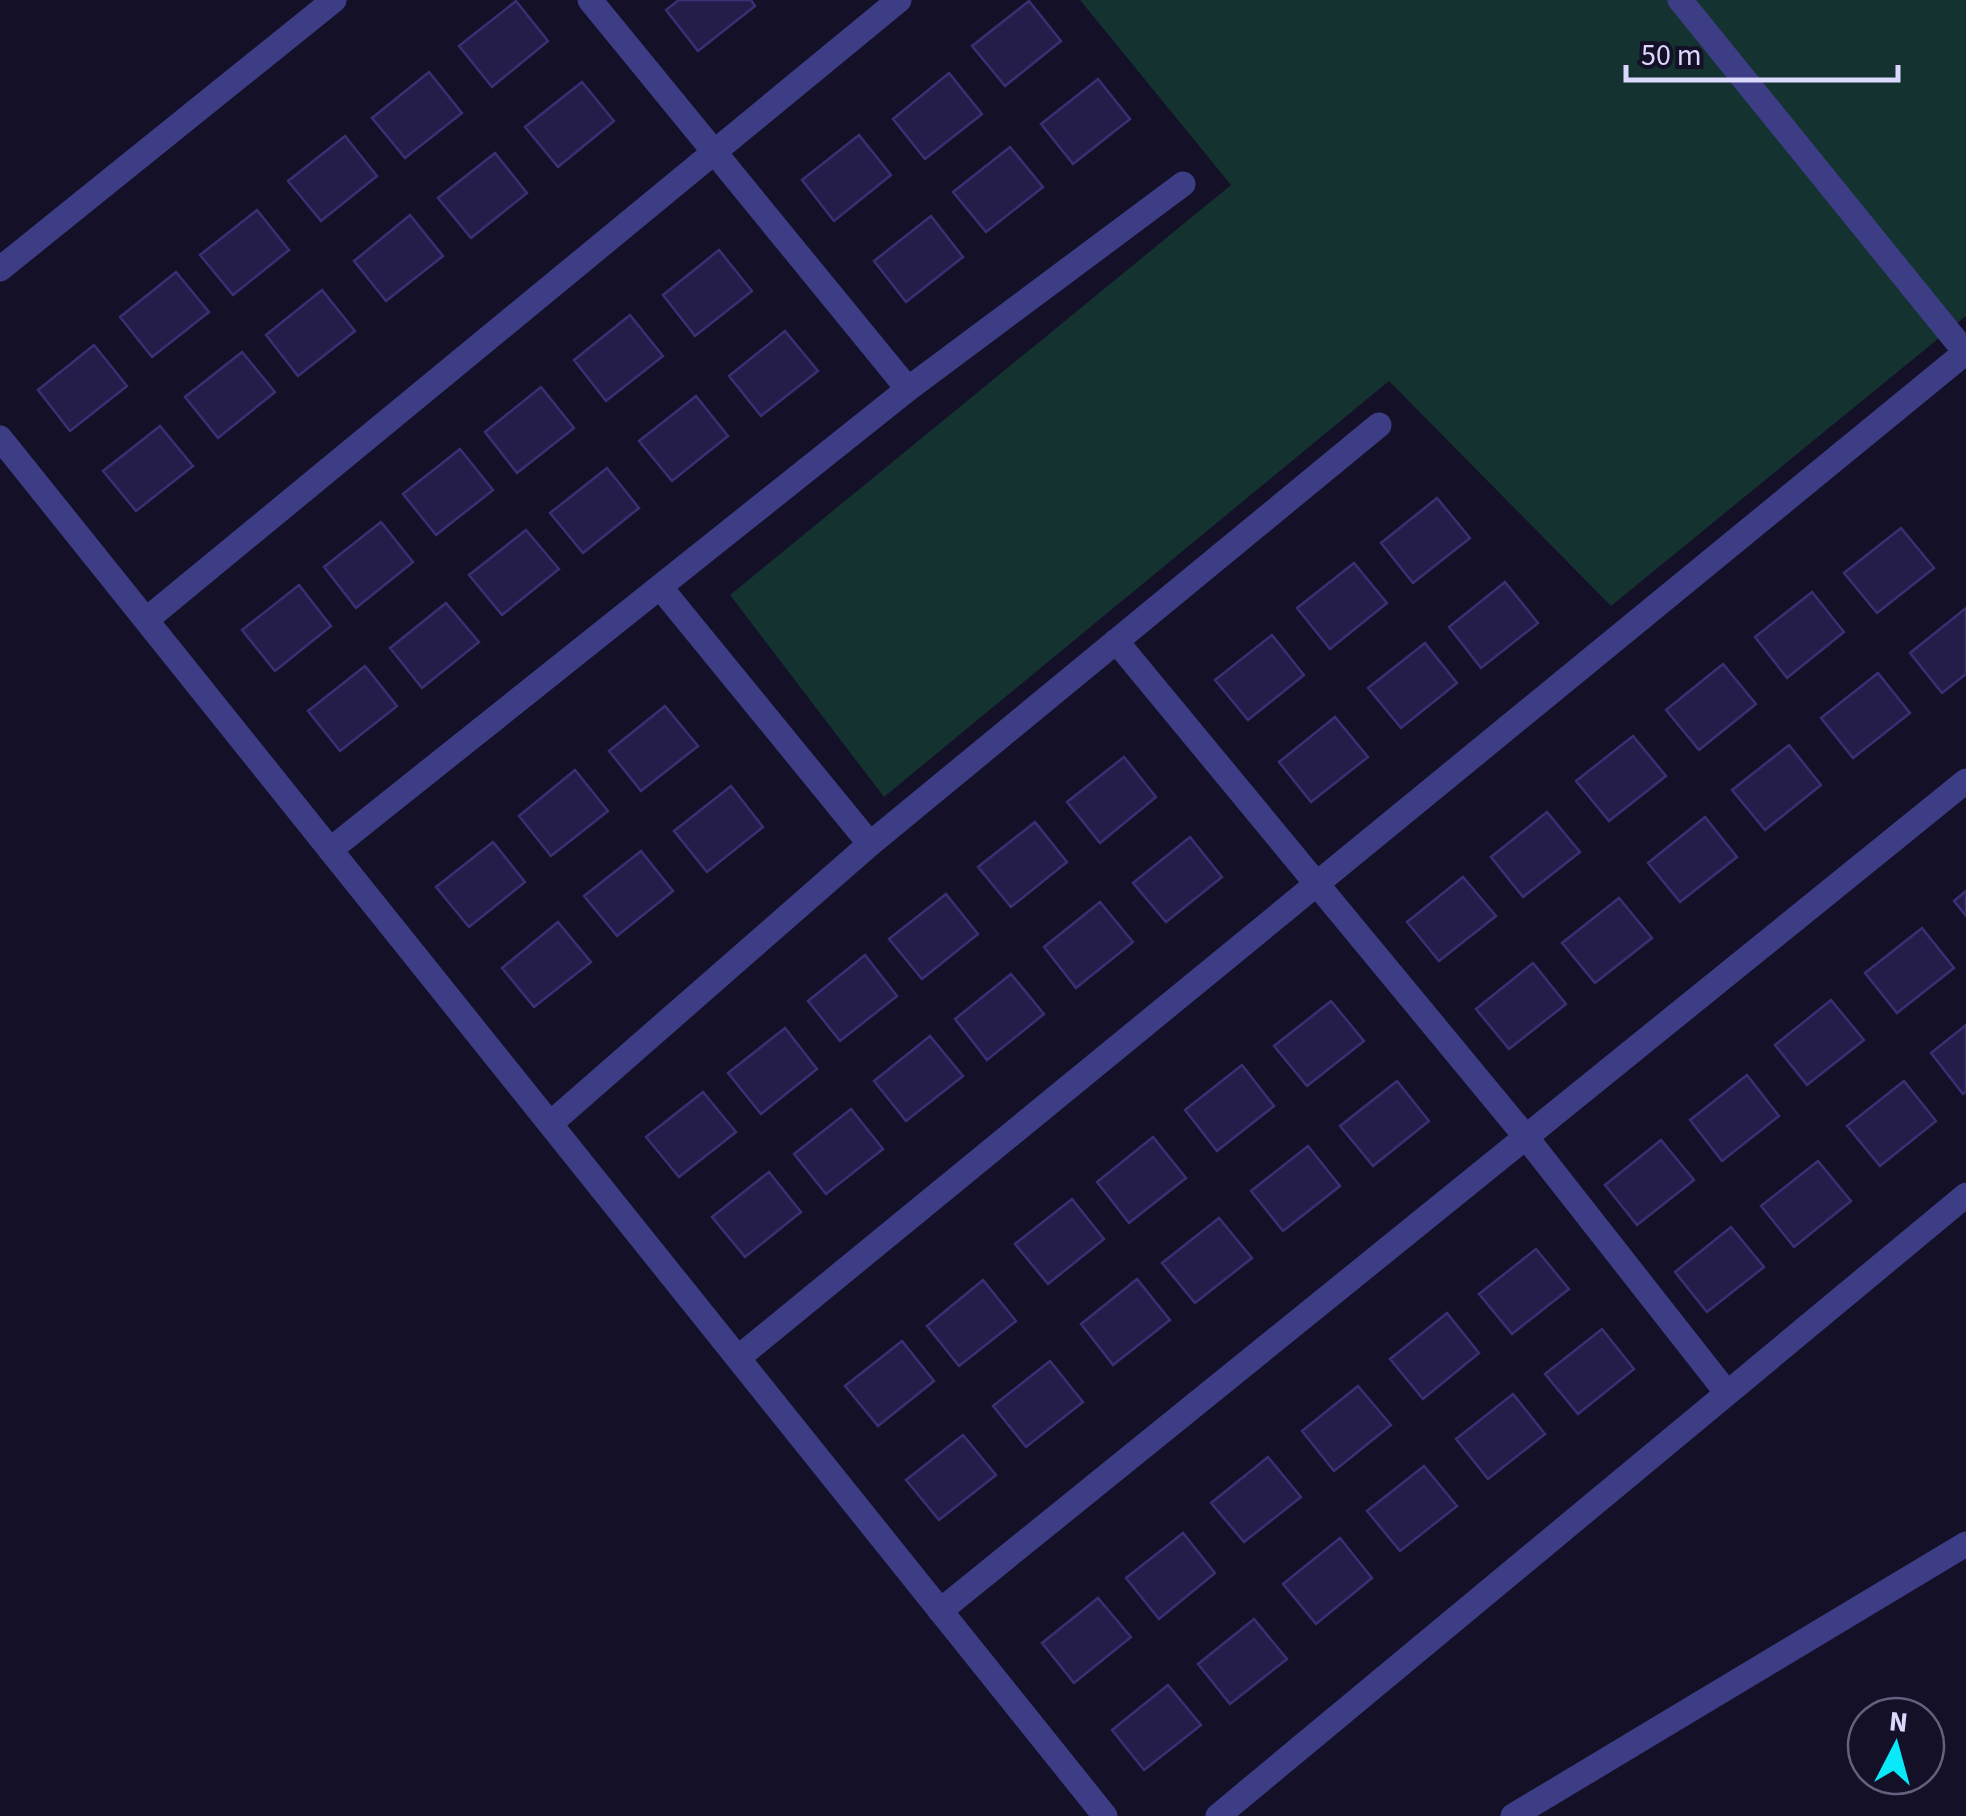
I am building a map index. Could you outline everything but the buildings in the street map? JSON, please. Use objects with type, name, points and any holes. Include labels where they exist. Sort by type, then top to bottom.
[{"type":"street","points":[[0,269],[334,0]]},
{"type":"street","points":[[590,0],[908,389]]},
{"type":"street","points":[[146,620],[900,0]]},
{"type":"street","points":[[738,1358],[1966,352],[1680,0]]},
{"type":"street","points":[[330,850],[908,389],[1183,184]]},
{"type":"street","points":[[550,1124],[870,844],[1379,426]]},
{"type":"street","points":[[0,438],[1105,1816]]},
{"type":"street","points":[[660,587],[870,844]]},
{"type":"street","points":[[1116,641],[1526,1136],[1727,1393]]},
{"type":"street","points":[[940,1611],[1966,781]]},
{"type":"street","points":[[1218,1816],[1966,1195]]},
{"type":"street","points":[[1514,1816],[1966,1544]]},
{"type":"green space","points":[[1080,0],[1966,0],[1966,316],[1611,606],[1389,381],[884,797],[730,595],[1231,185]]}]
